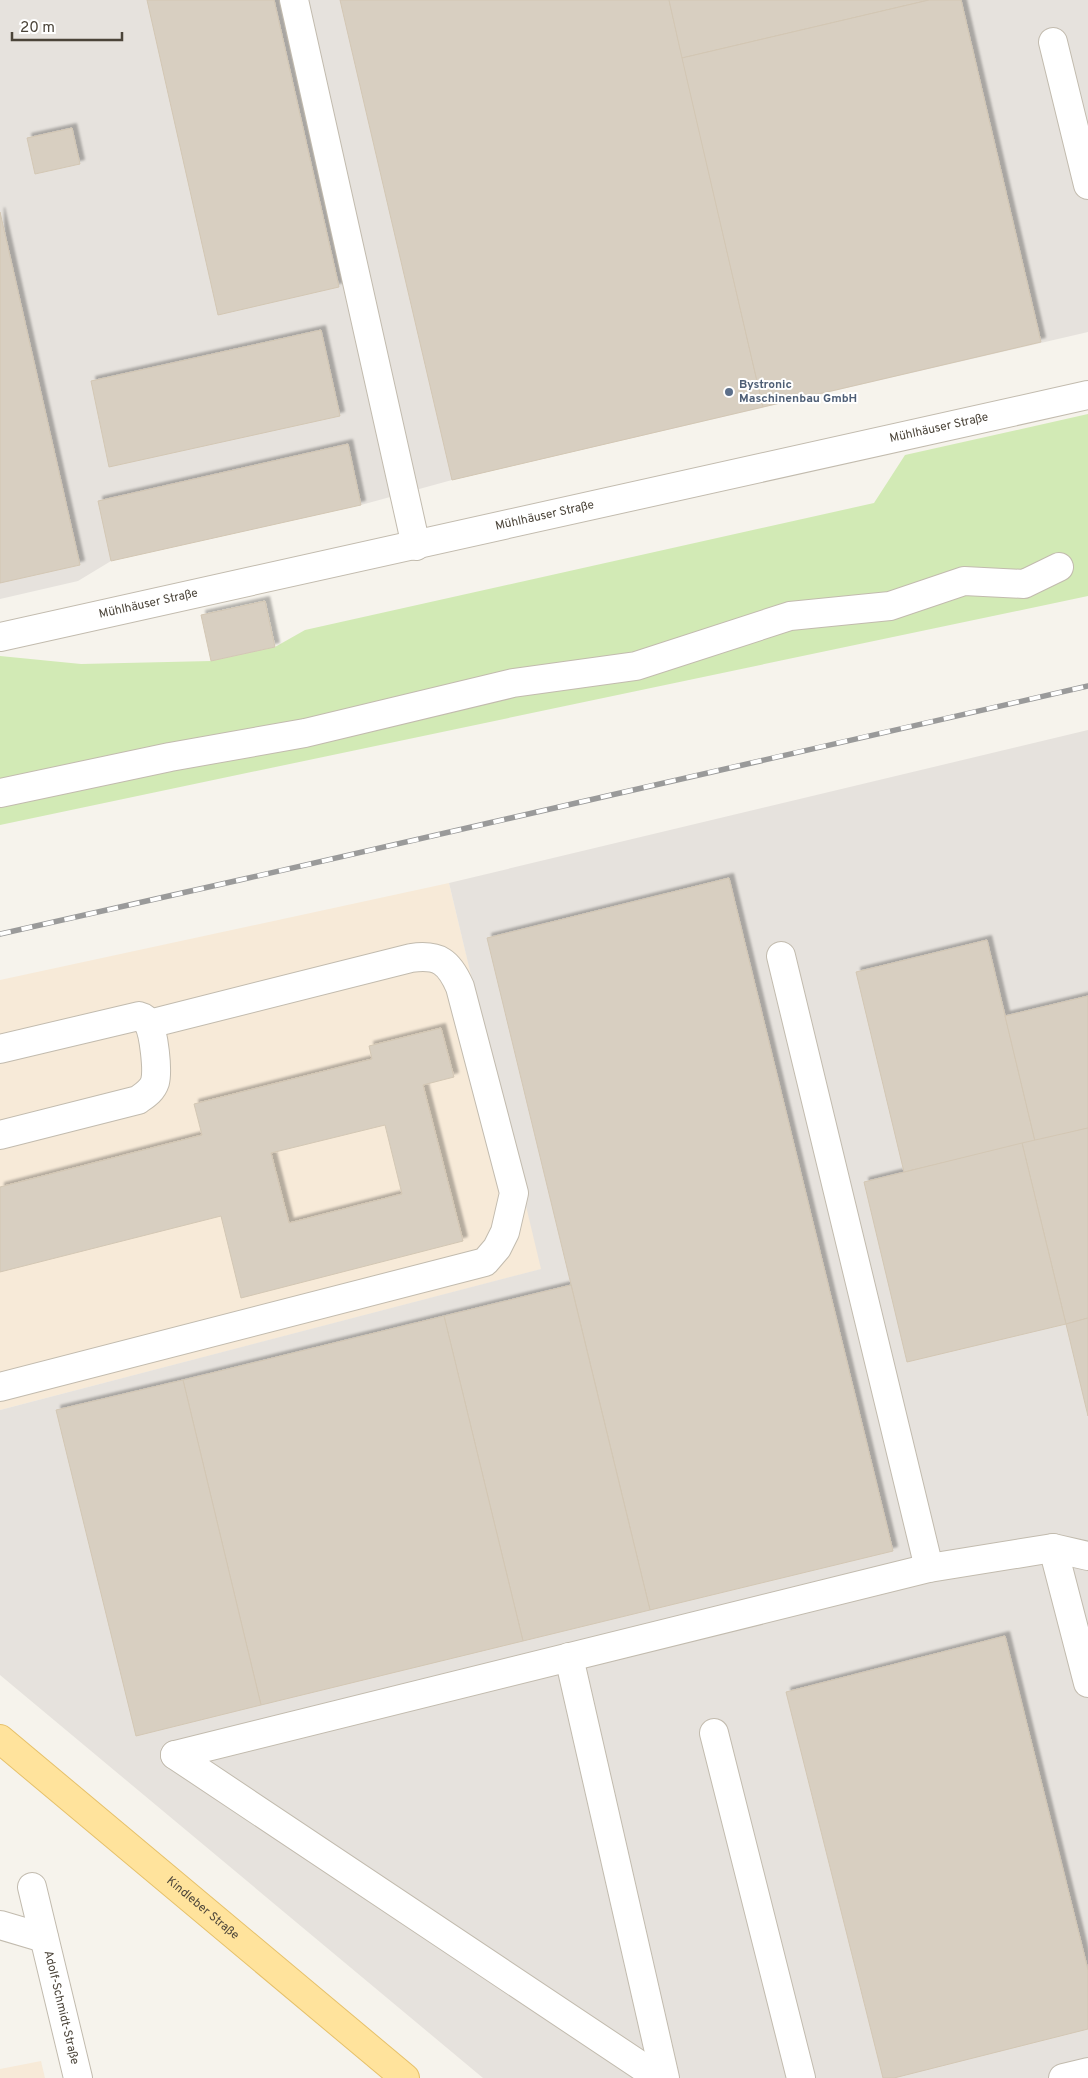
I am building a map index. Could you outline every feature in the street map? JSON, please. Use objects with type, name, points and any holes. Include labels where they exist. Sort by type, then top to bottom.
[{"type":"main road","name":"Kindleber Straße","points":[[0,1739],[405,2078]]},
{"type":"lane","points":[[294,0],[416,546]]},
{"type":"lane","points":[[1053,42],[1088,185]]},
{"type":"lane","name":"Mühlhäuser Straße","points":[[0,638],[1088,395]]},
{"type":"lane","points":[[0,793],[170,757],[305,733],[514,683],[636,666],[790,616],[890,606],[964,581],[1024,584],[1059,567]]},
{"type":"lane","points":[[0,1387],[485,1262],[497,1248],[505,1232],[514,1193],[460,987],[448,967],[440,961],[428,956],[411,958],[149,1024]]},
{"type":"lane","points":[[781,956],[929,1568]]},
{"type":"lane","points":[[0,1049],[139,1016],[145,1018],[149,1024],[156,1062],[155,1083],[149,1093],[138,1100],[0,1135]]},
{"type":"lane","points":[[1053,1548],[1088,1683]]},
{"type":"lane","points":[[659,2078],[175,1755],[929,1568],[1053,1548],[1088,1556]]},
{"type":"lane","points":[[569,1657],[665,2078]]},
{"type":"lane","points":[[714,1733],[801,2078]]},
{"type":"lane","name":"Adolf-Schmidt-Straße","points":[[32,1887],[78,2078]]},
{"type":"lane","name":"Adolf-Schmidt-Straße","points":[[0,1925],[44,1938]]},
{"type":"lane","points":[[1062,2078],[1088,2072]]},
{"type":"shaded area","name":"Bystronic Maschinenbau GmbH","points":[[0,0],[1088,0],[1088,332],[452,480],[361,505],[111,561],[78,581],[0,599]]},
{"type":"shaded area","points":[[1088,730],[1088,2078],[483,2078],[0,1675],[0,1410],[541,1269],[449,883]]},
{"type":"shaded area","points":[[449,883],[542,1269],[0,1410],[0,980]]},
{"type":"shaded area","points":[[41,2061],[45,2078],[0,2078],[0,2069]]},
{"type":"green space","points":[[1088,414],[1088,596],[0,825],[0,656],[81,664],[211,661],[275,647],[305,630],[874,503],[905,455]]},
{"type":"building","points":[[147,0],[274,0],[339,287],[218,315]]},
{"type":"building","points":[[340,0],[669,0],[763,407],[452,480]]},
{"type":"building","points":[[669,0],[929,0],[682,58]]},
{"type":"building","points":[[929,0],[961,0],[1041,342],[763,407],[682,58]]},
{"type":"building","points":[[72,128],[80,164],[35,174],[27,138]]},
{"type":"building","points":[[0,212],[80,565],[0,583]]},
{"type":"building","points":[[321,330],[340,416],[109,467],[91,381]]},
{"type":"building","points":[[348,444],[361,505],[111,561],[98,501]]},
{"type":"building","points":[[265,601],[275,647],[211,661],[201,615]]},
{"type":"building","points":[[729,878],[893,1551],[650,1610],[487,938]]},
{"type":"building","points":[[987,940],[1035,1141],[904,1172],[856,972]]},
{"type":"building","points":[[1088,996],[1088,1128],[1035,1141],[1005,1016]]},
{"type":"building","points":[[441,1028],[454,1077],[423,1085],[463,1241],[241,1298],[221,1216],[0,1272],[0,1187],[202,1135],[194,1104],[372,1059],[369,1046]],"holes":[[[385,1125],[402,1194],[289,1223],[271,1153]]]},
{"type":"building","points":[[1088,1128],[1088,1318],[1066,1324],[1022,1143]]},
{"type":"building","points":[[1022,1143],[1066,1324],[907,1362],[864,1182]]},
{"type":"building","points":[[571,1285],[650,1610],[523,1641],[444,1316]]},
{"type":"building","points":[[444,1316],[523,1641],[261,1705],[183,1380]]},
{"type":"building","points":[[1088,1318],[1088,1416],[1066,1324]]},
{"type":"building","points":[[183,1380],[261,1705],[136,1736],[56,1410]]},
{"type":"building","points":[[1005,1636],[1088,1970],[1088,2029],[894,2078],[883,2078],[786,1692]]},
{"type":"railway","points":[[0,934],[1088,686]]},
{"type":"place","name":"Bystronic Maschinenbau GmbH","points":[[729,392]]}]
